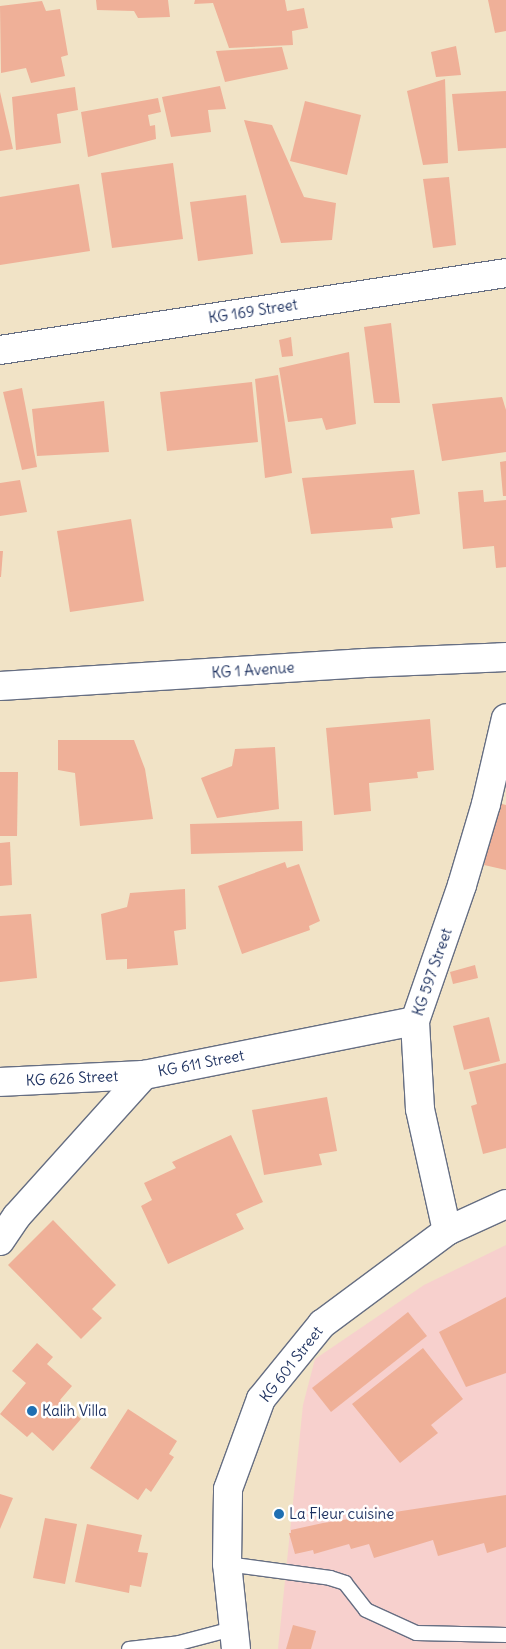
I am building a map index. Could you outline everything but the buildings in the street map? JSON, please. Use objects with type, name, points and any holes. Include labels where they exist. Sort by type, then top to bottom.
[{"type":"street","name":"KG 169 Street","points":[[0,350],[506,273]]},
{"type":"street","name":"KG 1 Avenue","points":[[0,686],[365,663],[506,657]]},
{"type":"street","name":"KG 597 Street","points":[[447,1231],[420,1109],[415,1021],[462,885],[486,804],[506,718]]},
{"type":"street","name":"KG 611 Street","points":[[0,1241],[17,1216],[144,1074],[415,1021]]},
{"type":"street","name":"KG 626 Street","points":[[0,1082],[144,1074]]},
{"type":"street","name":"KG 601 Street","points":[[234,1639],[227,1564],[228,1489],[261,1400],[322,1324],[447,1231],[506,1204]]},
{"type":"lane","points":[[227,1564],[330,1578],[345,1583],[366,1610],[416,1633],[506,1635]]},
{"type":"lane","points":[[129,1649],[234,1639]]},
{"type":"shaded area","points":[[506,1245],[506,1649],[278,1649],[303,1405],[315,1359],[424,1285]]},
{"type":"place","name":"Kalih Villa","points":[[32,1411]]},
{"type":"place","name":"La Fleur cuisine","points":[[279,1514]]}]
